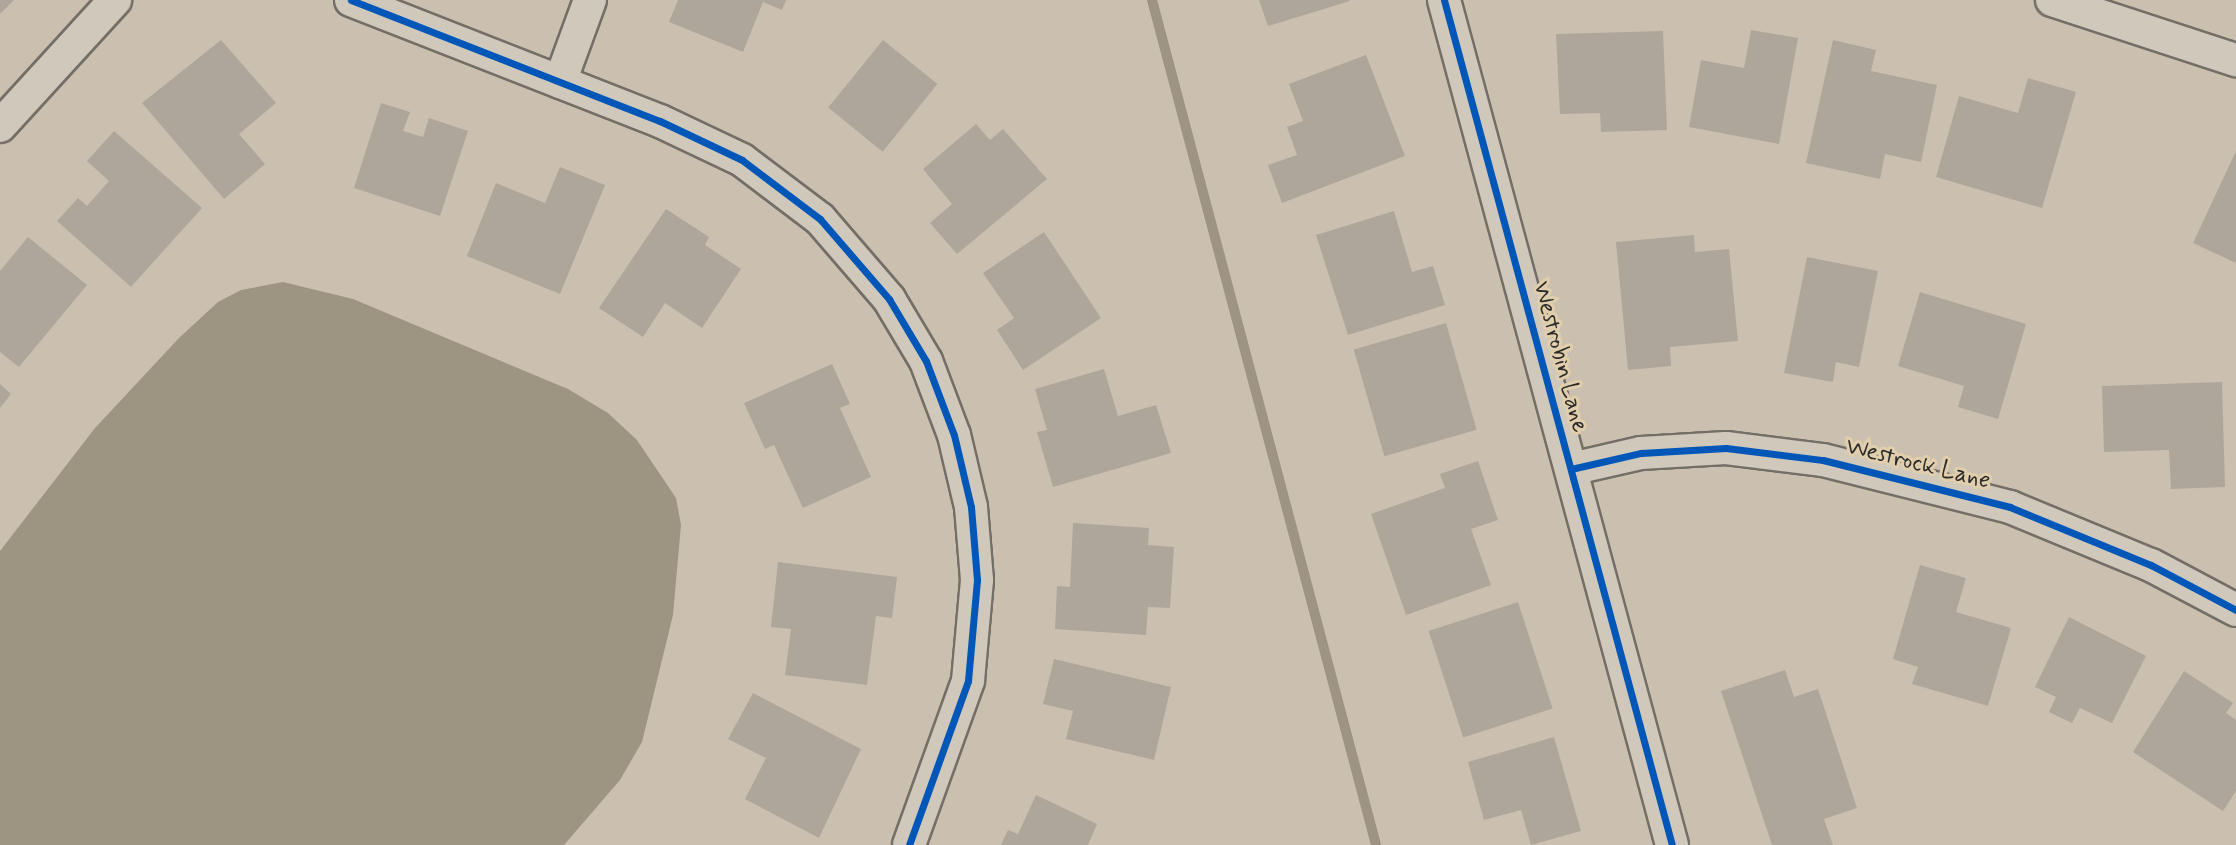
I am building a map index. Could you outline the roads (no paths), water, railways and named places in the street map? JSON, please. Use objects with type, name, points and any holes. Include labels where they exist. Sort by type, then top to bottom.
[{"type":"street","points":[[0,126],[115,0]]},
{"type":"street","points":[[351,0],[714,144],[771,179],[820,219],[869,273],[926,361],[954,435],[971,507],[976,619],[959,714],[909,845]]},
{"type":"street","points":[[560,82],[590,0]]},
{"type":"street","name":"Westrobin Lane","points":[[1444,0],[1672,845]]},
{"type":"street","points":[[2052,0],[2236,60]]},
{"type":"street","name":"Westrock Lane","points":[[1570,469],[1641,453],[1715,449],[1823,460],[2010,508],[2114,548],[2236,610]]},
{"type":"waterway","points":[[1152,0],[1376,845]]}]
